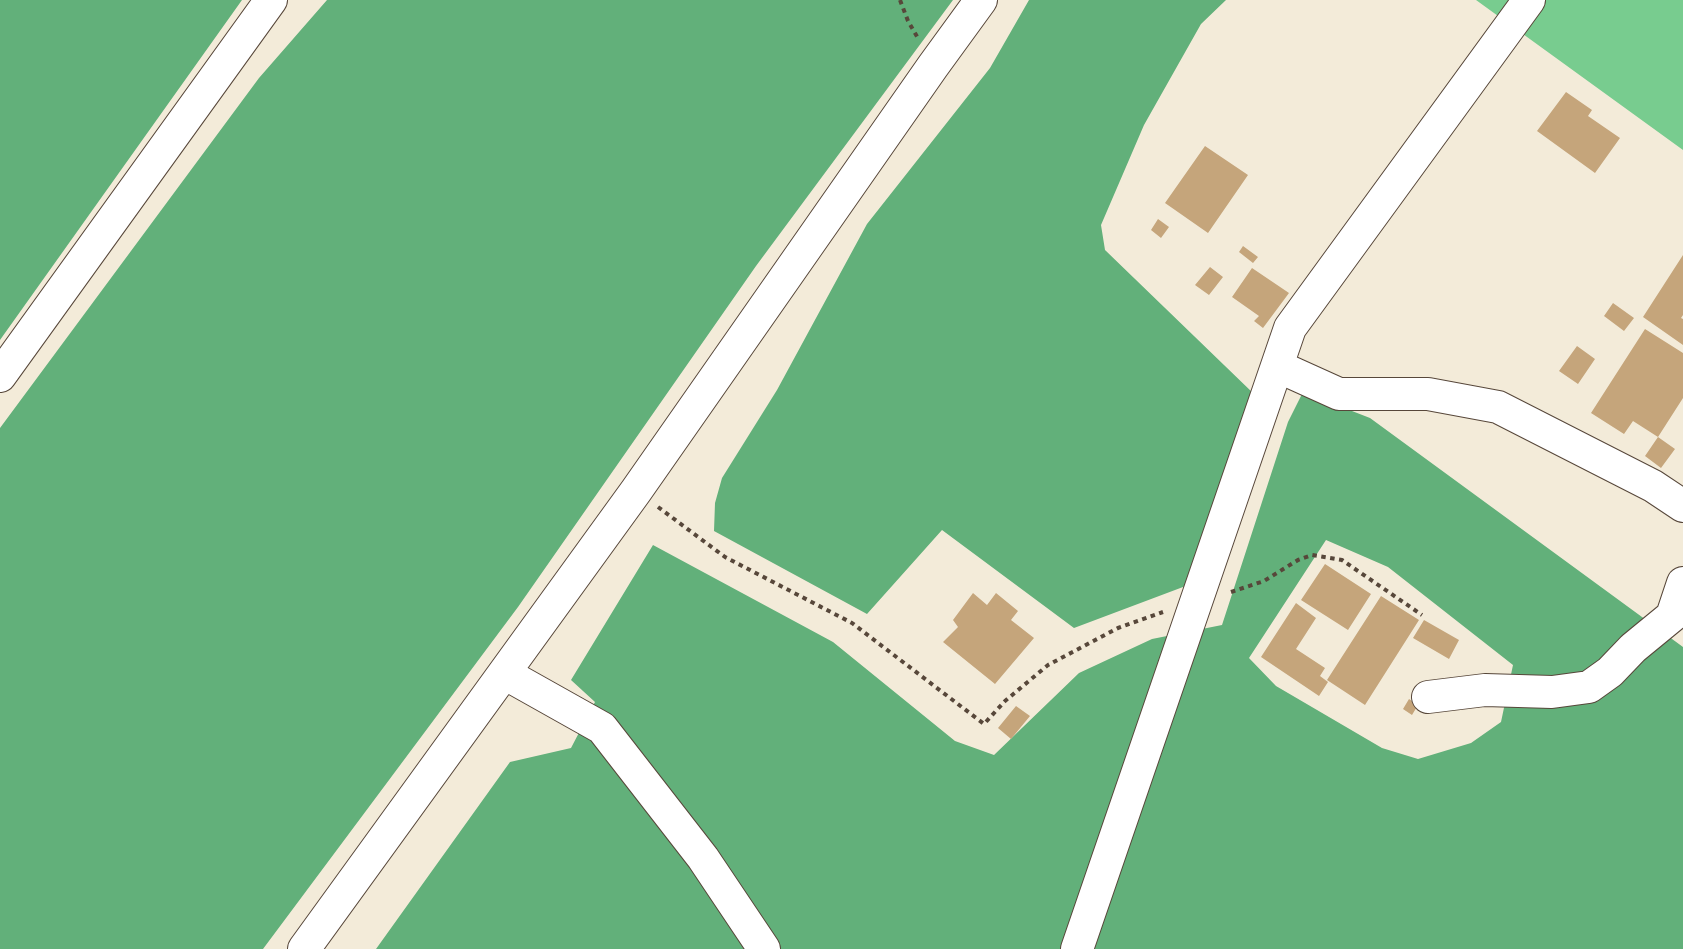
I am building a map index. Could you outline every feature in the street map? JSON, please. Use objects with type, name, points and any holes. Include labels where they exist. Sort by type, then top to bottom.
[{"type":"street","points":[[0,376],[271,0]]},
{"type":"street","points":[[304,949],[636,491],[981,0]]},
{"type":"street","points":[[1077,949],[1290,328],[1529,0]]},
{"type":"street","points":[[1277,366],[1339,394],[1428,394],[1498,407],[1653,486],[1683,506]]},
{"type":"street","points":[[1428,697],[1485,690],[1552,692],[1589,687],[1610,672],[1633,648],[1672,616],[1683,583]]},
{"type":"street","points":[[504,673],[602,728],[703,858],[764,949]]},
{"type":"path","points":[[900,0],[908,21],[933,66]]},
{"type":"path","points":[[636,491],[725,557],[852,623],[984,724],[1005,701],[1048,665],[1118,628],[1264,581],[1298,560],[1312,555],[1342,560],[1422,615]]},
{"type":"green space","points":[[0,0],[242,0],[0,340]]},
{"type":"green space","points":[[327,0],[953,0],[756,266],[518,607],[263,949],[0,949],[0,428],[259,78]]},
{"type":"green space","points":[[1029,0],[1226,0],[1201,24],[1144,125],[1101,225],[1105,250],[1254,394],[1191,584],[1074,628],[942,530],[867,614],[714,531],[715,503],[722,478],[777,390],[867,224],[990,68]]},
{"type":"green space","points":[[1476,0],[1683,0],[1683,150]]},
{"type":"green space","points":[[1303,392],[1370,418],[1683,647],[1683,949],[376,949],[510,762],[571,748],[595,702],[571,680],[653,545],[833,642],[955,741],[994,755],[1079,673],[1152,639],[1222,625],[1288,422]],"holes":[[[1326,540],[1388,567],[1513,665],[1501,722],[1471,743],[1418,759],[1382,748],[1276,686],[1249,658]]]},
{"type":"building","points":[[1566,92],[1592,110],[1588,116],[1620,138],[1595,173],[1537,131]]},
{"type":"building","points":[[1205,146],[1248,175],[1208,233],[1165,203]]},
{"type":"building","points":[[1158,219],[1169,227],[1161,238],[1151,230]]},
{"type":"building","points":[[1243,246],[1258,257],[1253,263],[1239,252]]},
{"type":"building","points":[[1683,255],[1683,315],[1681,318],[1683,319],[1683,345],[1643,317]]},
{"type":"building","points":[[1210,267],[1223,277],[1209,295],[1195,285]]},
{"type":"building","points":[[1252,268],[1289,293],[1263,328],[1254,321],[1259,316],[1232,297]]},
{"type":"building","points":[[1613,303],[1634,318],[1624,331],[1604,316]]},
{"type":"building","points":[[1645,329],[1683,353],[1683,398],[1658,437],[1633,421],[1624,434],[1591,413]]},
{"type":"building","points":[[1577,346],[1595,359],[1578,384],[1559,371]]},
{"type":"building","points":[[1658,437],[1675,449],[1661,468],[1645,456]]},
{"type":"building","points":[[1325,564],[1371,594],[1348,630],[1301,600]]},
{"type":"building","points":[[973,593],[987,605],[996,593],[1018,611],[1011,620],[1034,638],[995,684],[943,642],[958,627],[953,620]]},
{"type":"building","points":[[1381,596],[1419,620],[1365,705],[1327,680]]},
{"type":"building","points":[[1296,603],[1316,618],[1296,649],[1325,668],[1320,676],[1328,682],[1319,696],[1261,657]]},
{"type":"building","points":[[1424,620],[1459,640],[1449,659],[1413,638]]},
{"type":"building","points":[[1409,699],[1418,705],[1412,715],[1403,709]]},
{"type":"building","points":[[1016,706],[1030,716],[1011,739],[998,728]]}]
